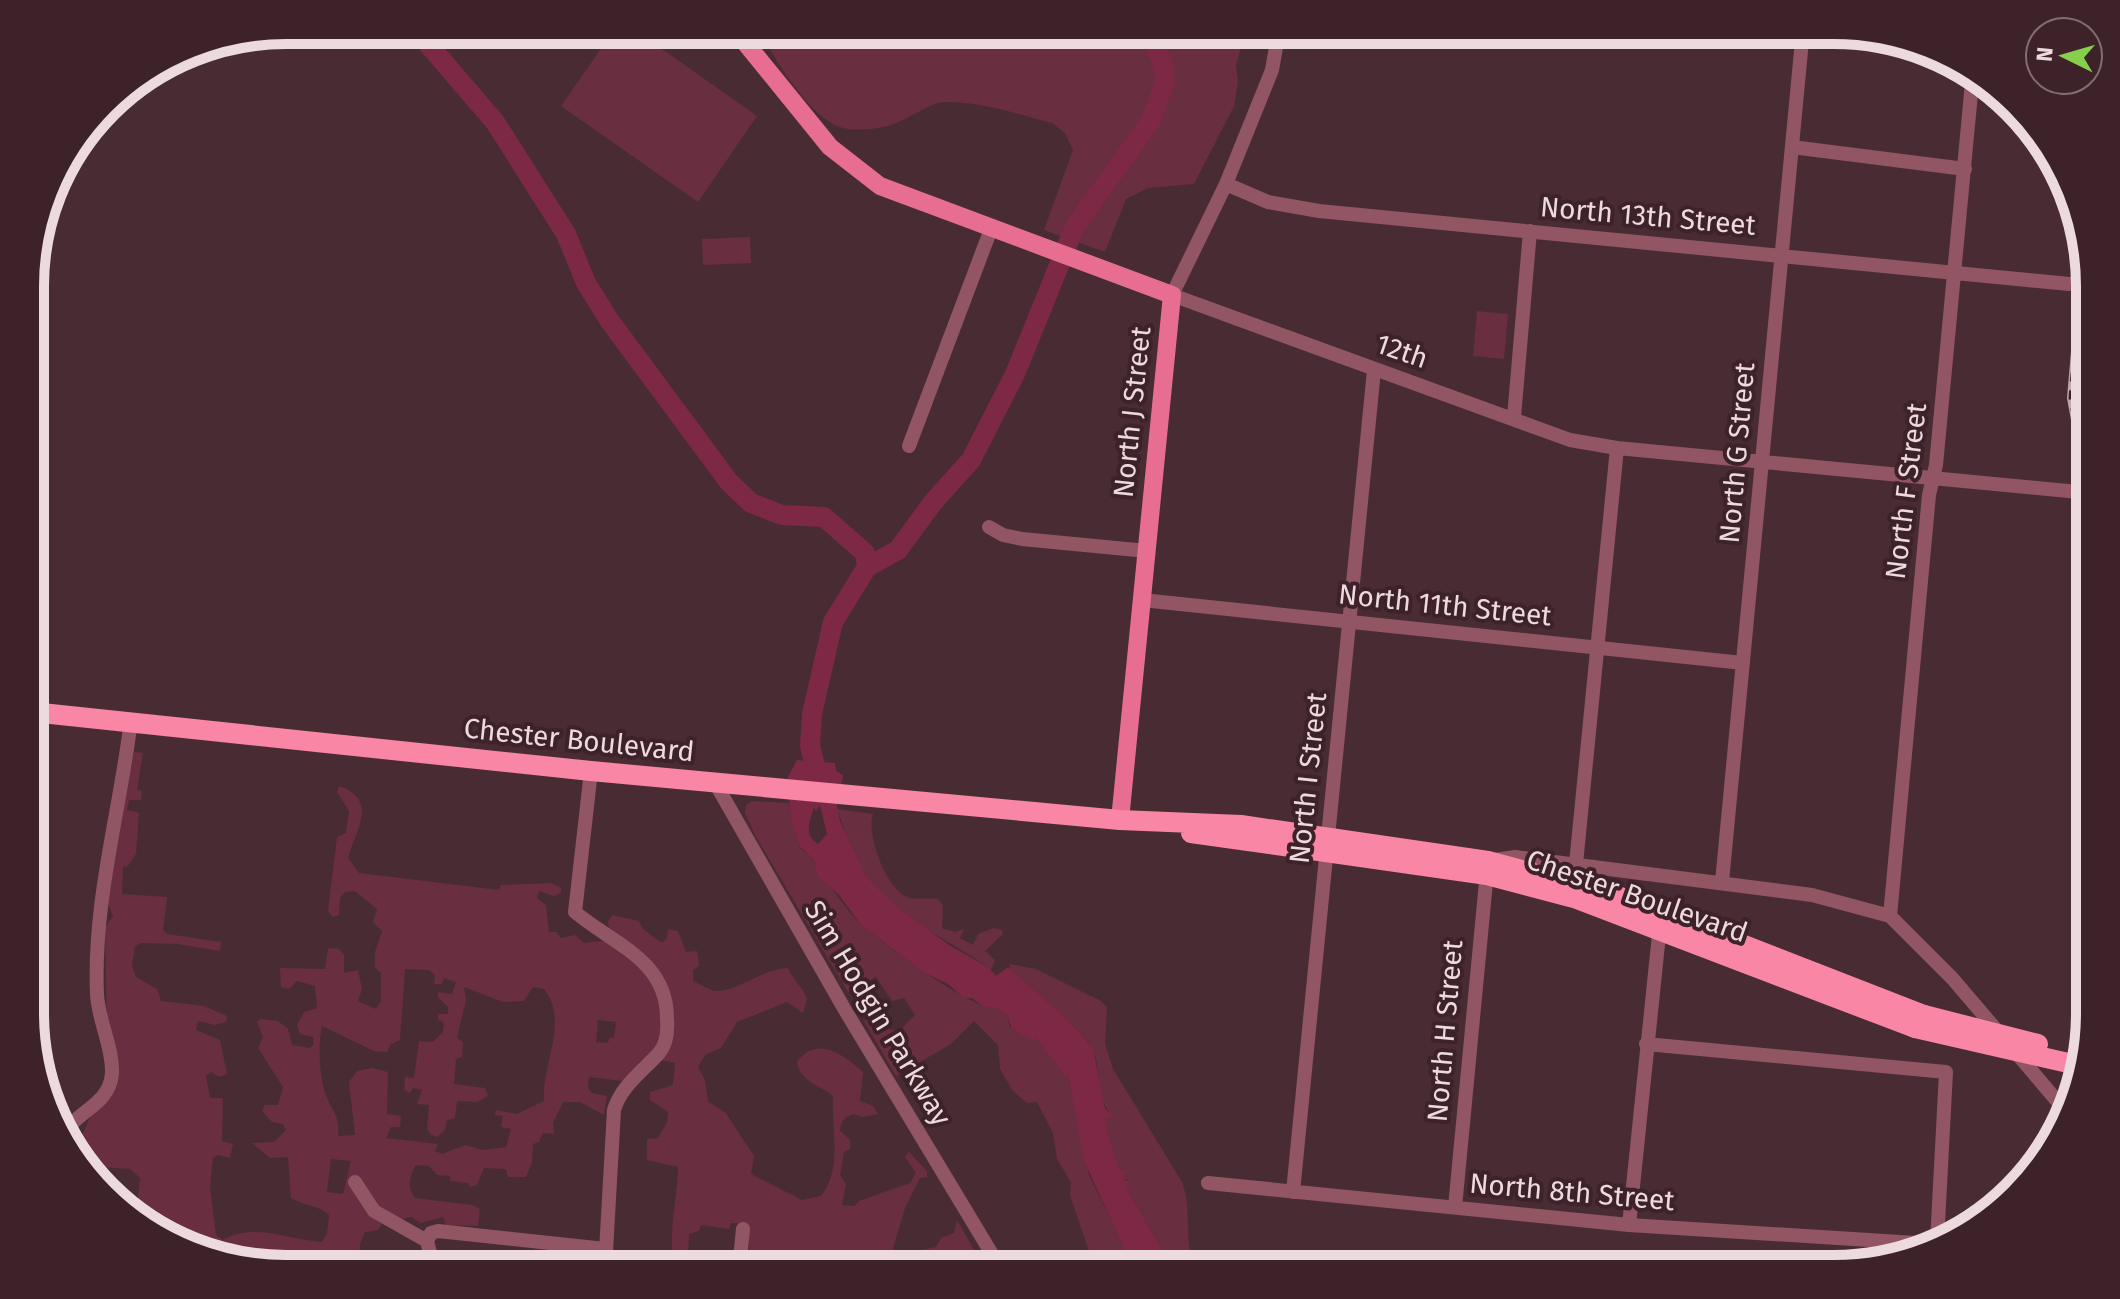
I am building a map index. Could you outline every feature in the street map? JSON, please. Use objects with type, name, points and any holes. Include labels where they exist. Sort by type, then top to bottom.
[{"type":"highway","name":"Chester Boulevard","points":[[44,713],[591,771],[1120,820],[1239,842],[1328,844],[1575,882],[1661,920],[1919,1022],[2070,1063]]},
{"type":"highway","name":"Chester Boulevard","points":[[1919,1022],[2072,1051]]},
{"type":"main road","points":[[746,44],[830,147],[856,171],[903,196],[1172,295]]},
{"type":"main road","name":"North J Street","points":[[1120,820],[1172,295]]},
{"type":"street","name":"North J Street","points":[[1172,295],[1226,184],[1272,70],[1277,44]]},
{"type":"street","name":"North G Street","points":[[1722,882],[1802,44]]},
{"type":"street","name":"North F Street","points":[[1890,916],[1956,273],[1972,88]]},
{"type":"street","points":[[1792,147],[1965,169]]},
{"type":"street","name":"North 13th Street","points":[[1226,184],[1284,206],[2069,284]]},
{"type":"street","points":[[909,446],[991,229]]},
{"type":"street","points":[[1514,417],[1530,231]]},
{"type":"street","name":"12th","points":[[1172,295],[1374,370],[1514,417],[1570,440],[1617,448],[2075,492]]},
{"type":"street","name":"North I Street","points":[[1293,1192],[1374,370]]},
{"type":"street","points":[[1575,882],[1617,448]]},
{"type":"street","points":[[989,527],[1003,535],[1022,539],[1147,551]]},
{"type":"street","name":"North 11th Street","points":[[1142,600],[1743,663]]},
{"type":"street","points":[[71,1123],[74,1117],[104,1097],[112,1072],[97,995],[101,897],[131,720]]},
{"type":"street","points":[[591,771],[575,912],[642,958],[663,993],[668,1020],[661,1051],[617,1100],[609,1166],[605,1255]]},
{"type":"street","name":"Sim Hodgin Parkway","points":[[723,782],[830,984],[992,1255]]},
{"type":"street","name":"Chester Boulevard","points":[[1488,868],[1515,857],[1575,882],[1722,882],[1812,895],[1890,916]]},
{"type":"street","name":"North H Street","points":[[1455,1207],[1488,868]]},
{"type":"street","points":[[1890,916],[1952,978],[2058,1102]]},
{"type":"street","points":[[1629,1225],[1661,920]]},
{"type":"street","points":[[1646,1044],[1946,1072],[1936,1232]]},
{"type":"street","points":[[355,1182],[374,1211],[427,1241]]},
{"type":"street","name":"North 8th Street","points":[[1208,1183],[1629,1225],[1912,1242]]},
{"type":"street","points":[[740,1255],[743,1229]]},
{"type":"street","points":[[430,1255],[427,1241],[431,1233],[438,1231],[605,1249]]},
{"type":"shaded area","points":[[604,44],[655,44],[757,116],[698,202],[561,106]]},
{"type":"shaded area","points":[[767,44],[1242,44],[1236,65],[1238,82],[1234,106],[1194,184],[1148,188],[1126,199],[1105,252],[1044,230],[1073,150],[1065,133],[1052,123],[984,106],[944,102],[888,126],[846,129],[816,112],[783,70]]},
{"type":"shaded area","points":[[750,237],[751,263],[703,265],[702,239]]},
{"type":"shaded area","points":[[1477,311],[1508,314],[1504,359],[1473,356]]},
{"type":"shaded area","points":[[134,752],[143,753],[137,790],[142,791],[141,800],[129,800],[127,810],[139,813],[136,854],[128,866],[123,867],[122,894],[167,897],[163,930],[167,934],[221,942],[220,951],[178,944],[141,943],[135,946],[132,966],[136,977],[157,989],[161,1001],[204,1006],[227,1016],[226,1022],[215,1025],[198,1021],[196,1030],[220,1040],[227,1074],[220,1077],[211,1072],[206,1076],[210,1098],[223,1098],[222,1141],[233,1144],[230,1158],[218,1155],[213,1158],[210,1187],[216,1235],[223,1240],[247,1232],[259,1232],[322,1242],[327,1233],[329,1215],[291,1198],[288,1157],[270,1158],[252,1143],[274,1142],[286,1130],[283,1124],[272,1122],[262,1111],[265,1105],[278,1105],[283,1087],[258,1048],[263,1037],[257,1022],[260,1019],[278,1021],[288,1029],[292,1045],[310,1048],[314,1044],[313,1037],[300,1034],[297,1025],[304,1012],[317,1008],[315,986],[297,981],[289,989],[281,987],[280,968],[325,969],[328,948],[339,949],[344,955],[344,973],[358,970],[362,989],[358,1001],[376,1009],[381,1001],[381,973],[375,968],[375,952],[382,931],[373,922],[377,909],[355,891],[345,892],[340,898],[339,915],[333,917],[328,911],[337,837],[346,833],[349,811],[337,792],[339,786],[351,792],[362,807],[348,858],[359,873],[499,890],[501,885],[551,883],[561,888],[561,893],[554,896],[539,891],[537,898],[546,905],[549,932],[556,932],[561,938],[575,935],[584,943],[608,942],[633,958],[651,982],[657,996],[662,1025],[660,1040],[649,1057],[622,1081],[589,1077],[588,1088],[592,1093],[607,1096],[604,1115],[580,1102],[563,1102],[553,1123],[554,1134],[543,1133],[539,1142],[533,1144],[532,1162],[526,1177],[508,1177],[506,1169],[484,1168],[477,1185],[469,1187],[469,1183],[450,1181],[450,1176],[437,1175],[429,1166],[416,1165],[410,1182],[415,1198],[472,1205],[480,1209],[478,1226],[446,1225],[443,1217],[421,1223],[411,1217],[401,1219],[367,1213],[382,1224],[378,1230],[365,1232],[359,1255],[286,1255],[239,1250],[179,1230],[152,1214],[137,1203],[140,1178],[130,1169],[100,1167],[80,1139],[92,1113],[114,1092],[116,1067],[107,1033],[105,927],[113,916],[107,902]],"holes":[[[405,969],[429,970],[435,975],[434,984],[442,984],[444,978],[456,982],[452,994],[438,992],[438,997],[448,1007],[448,1014],[438,1014],[438,1019],[444,1023],[443,1032],[433,1042],[419,1041],[414,1078],[405,1077],[404,1090],[410,1093],[413,1088],[422,1090],[417,1104],[429,1105],[427,1129],[437,1137],[445,1130],[447,1120],[455,1118],[457,1101],[477,1102],[488,1096],[485,1088],[454,1084],[456,1059],[462,1057],[463,1042],[457,1038],[466,1000],[464,987],[503,1002],[524,1001],[533,987],[544,989],[555,1015],[544,1101],[517,1114],[496,1110],[495,1115],[503,1116],[501,1127],[511,1129],[506,1147],[482,1150],[466,1145],[442,1154],[435,1151],[438,1144],[386,1138],[391,1127],[400,1127],[401,1116],[387,1114],[388,1072],[372,1068],[357,1071],[349,1082],[355,1135],[338,1136],[337,1118],[322,1079],[322,1026],[374,1051],[387,1052],[391,1044],[400,1040]],[[598,1020],[616,1022],[614,1038],[609,1038],[608,1043],[596,1042]],[[331,1159],[351,1161],[343,1194],[327,1192]]]},
{"type":"shaded area","points":[[797,760],[835,763],[836,771],[843,775],[837,805],[840,821],[866,877],[895,905],[949,945],[988,967],[996,976],[1008,967],[1071,1023],[1093,1048],[1105,1109],[1115,1117],[1107,1118],[1106,1125],[1119,1168],[1125,1171],[1123,1181],[1129,1181],[1126,1188],[1165,1254],[1127,1254],[1084,1161],[1068,1074],[1066,1077],[1037,1039],[1034,1041],[1012,1029],[1007,1016],[996,1008],[984,1007],[972,998],[964,998],[948,984],[923,972],[861,925],[839,895],[817,876],[815,861],[800,847],[792,823],[787,779]],"holes":[[[820,805],[827,834],[818,844],[810,836],[809,827],[814,807],[816,811]]]},
{"type":"shaded area","points":[[752,801],[789,803],[800,848],[815,861],[817,876],[857,920],[949,988],[984,1006],[996,1008],[1007,1016],[1010,1027],[1039,1041],[1068,1074],[1089,1175],[1128,1254],[1090,1254],[1070,1195],[1071,1183],[1057,1159],[1053,1133],[1037,1102],[1027,1103],[1012,1090],[1000,1069],[998,1045],[974,1021],[951,1044],[896,1076],[864,1021],[874,1016],[891,1030],[901,1029],[915,1015],[904,998],[892,1001],[876,977],[848,992],[756,837],[745,813],[746,805]]},
{"type":"shaded area","points":[[837,809],[873,814],[872,835],[885,872],[899,892],[907,897],[938,899],[943,906],[942,928],[955,932],[964,929],[960,938],[973,945],[978,934],[994,928],[1002,930],[1003,934],[985,951],[995,960],[990,972],[988,967],[908,916],[879,893],[858,864]]},
{"type":"shaded area","points":[[613,915],[639,921],[643,929],[662,943],[667,938],[668,929],[678,931],[686,952],[697,951],[699,966],[693,970],[693,981],[710,989],[723,991],[769,972],[788,968],[805,994],[807,999],[803,1013],[787,1002],[737,1022],[721,1048],[705,1055],[698,1067],[705,1080],[708,1102],[725,1112],[754,1156],[751,1174],[802,1200],[821,1196],[828,1185],[834,1161],[833,1096],[806,1079],[797,1062],[813,1050],[830,1050],[863,1072],[860,1101],[873,1106],[878,1114],[862,1117],[854,1114],[841,1124],[840,1131],[850,1140],[850,1149],[844,1152],[840,1175],[846,1184],[842,1205],[854,1206],[859,1201],[910,1183],[916,1173],[905,1157],[909,1152],[927,1171],[927,1177],[920,1178],[905,1208],[892,1252],[902,1254],[936,1247],[941,1238],[954,1233],[957,1220],[977,1255],[775,1255],[749,1251],[748,1224],[731,1223],[729,1229],[701,1225],[699,1231],[689,1234],[688,1255],[673,1255],[678,1167],[647,1160],[647,1139],[658,1138],[667,1122],[668,1112],[650,1100],[650,1092],[673,1085],[675,1063],[661,1060],[666,1012],[664,982],[647,959],[609,928],[608,921]]},
{"type":"shaded area","points":[[1010,964],[1036,969],[1101,1001],[1107,1007],[1105,1044],[1113,1069],[1182,1182],[1187,1204],[1190,1254],[1164,1254],[1125,1188],[1128,1179],[1123,1182],[1123,1170],[1119,1168],[1106,1125],[1106,1118],[1114,1117],[1103,1101],[1096,1060],[1088,1042],[1010,971]]},
{"type":"waterway","points":[[428,44],[495,122],[566,234],[586,283],[609,320],[729,482],[751,503],[782,515],[824,517],[865,553],[867,567]]},
{"type":"waterway","points":[[821,787],[810,746],[812,714],[833,622],[867,567],[898,550],[934,501],[971,460],[1015,374],[1075,226],[1150,122],[1165,82],[1164,67],[1155,44]]},
{"type":"railway","points":[[2075,340],[2070,398],[2075,425]]}]
